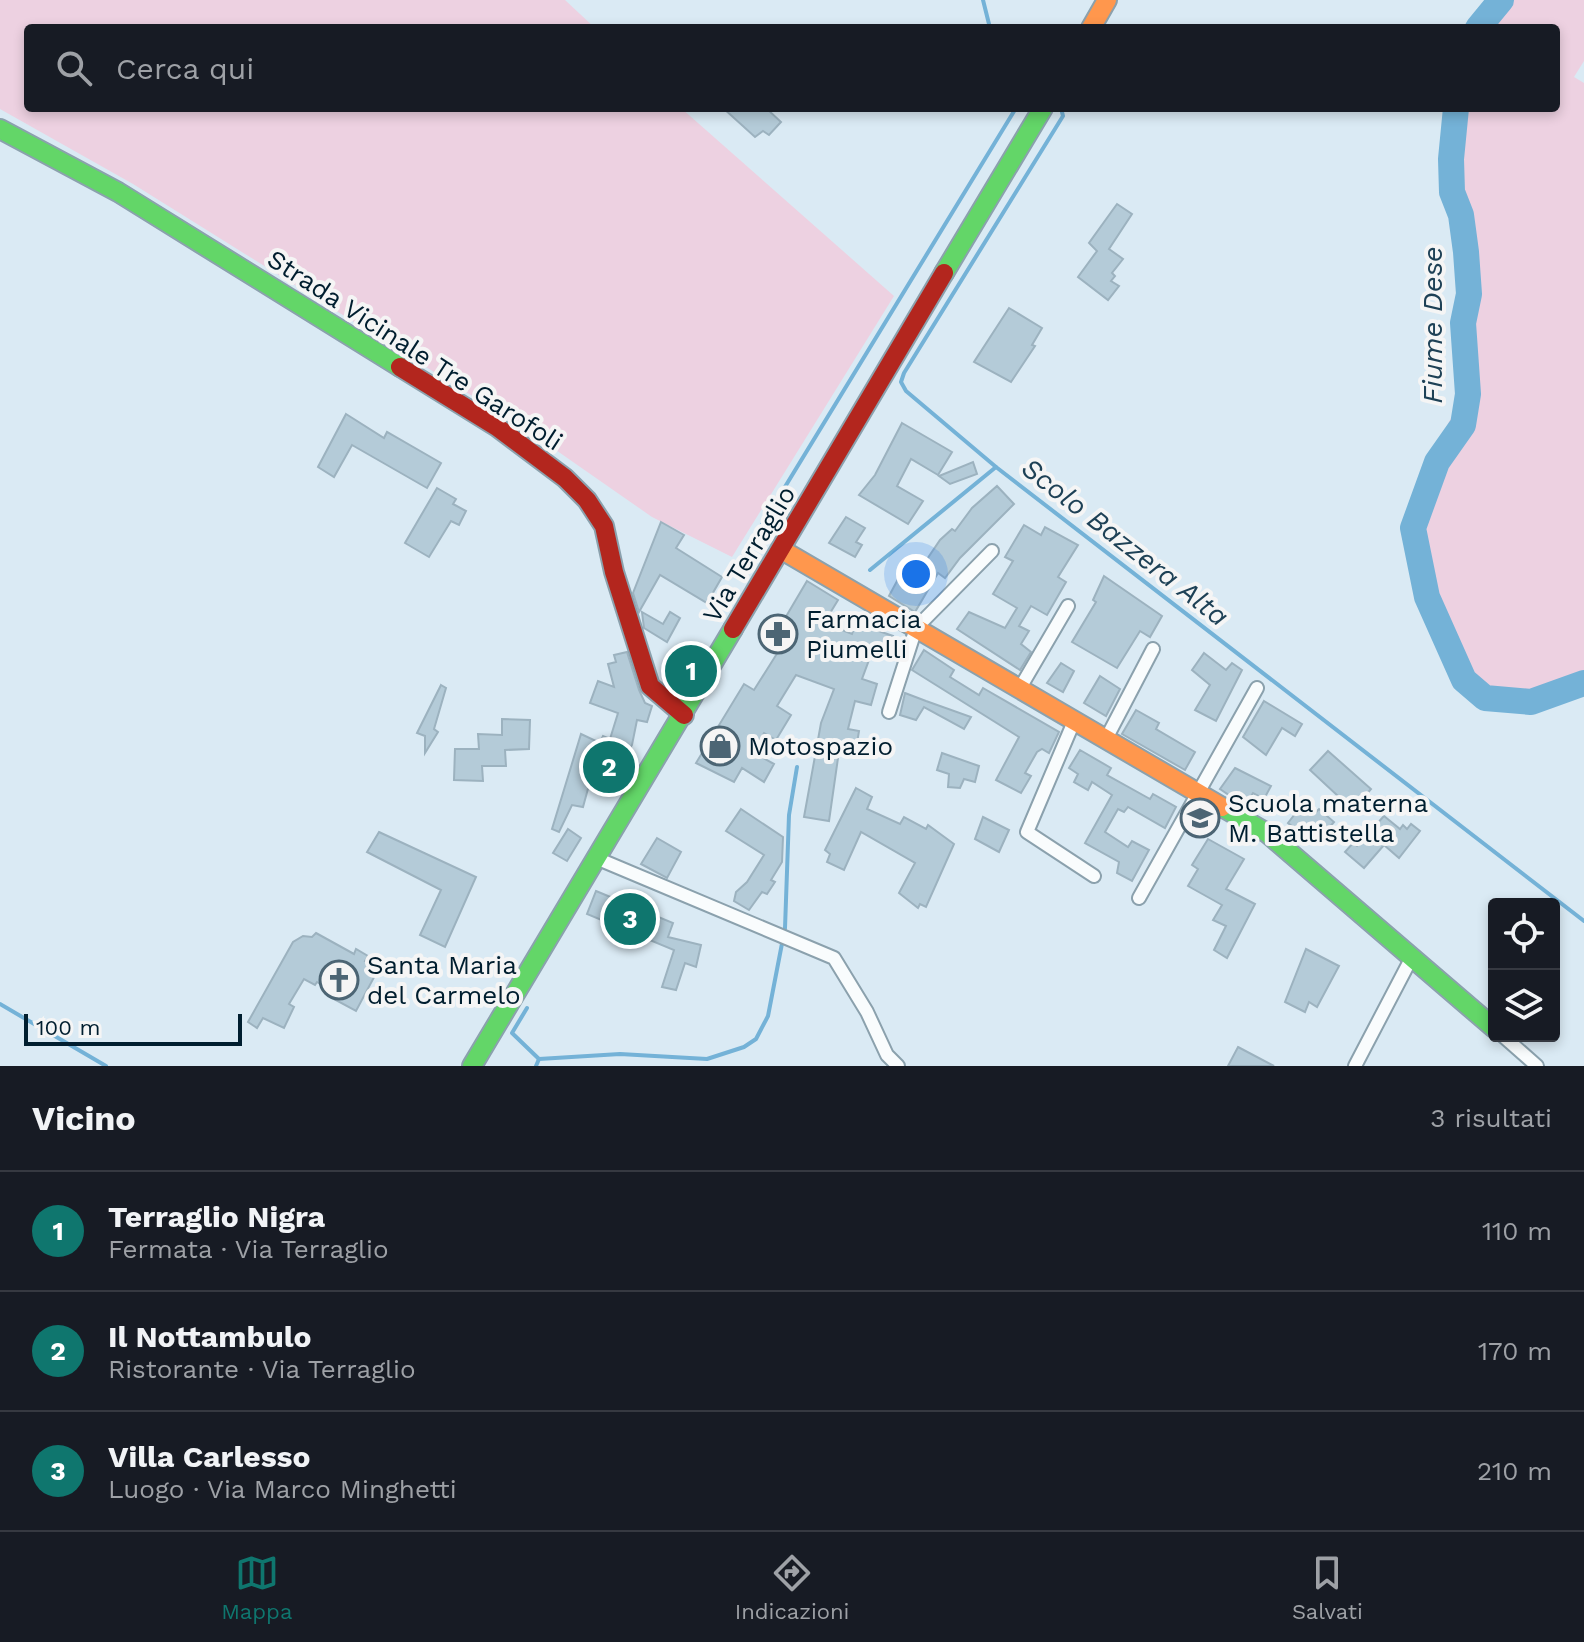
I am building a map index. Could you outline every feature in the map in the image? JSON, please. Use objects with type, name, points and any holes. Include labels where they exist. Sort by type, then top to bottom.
[{"type":"street","points":[[1093,24],[1107,0]]},
{"type":"street","name":"Via Terraglio","points":[[472,1066],[1041,112]]},
{"type":"street","name":"Strada Vicinale Tre Garofoli","points":[[0,129],[118,192],[497,427],[565,478],[587,500],[604,526],[614,572],[650,686],[667,704],[684,715]]},
{"type":"street","points":[[782,550],[1107,737],[1276,841],[1488,1023]]},
{"type":"street","points":[[889,712],[916,628],[992,551]]},
{"type":"street","points":[[1020,688],[1068,606]]},
{"type":"street","points":[[1107,737],[1153,649]]},
{"type":"street","points":[[1139,898],[1257,688]]},
{"type":"street","points":[[1075,719],[1027,832],[1094,876]]},
{"type":"street","points":[[596,858],[834,958],[867,1012],[887,1055],[898,1066]]},
{"type":"street","points":[[1355,1066],[1412,957]]},
{"type":"street","points":[[1510,1042],[1537,1066]]},
{"type":"shaded area","points":[[0,0],[565,0],[591,24],[24,24],[24,112],[686,112],[894,296],[732,557],[652,517],[530,432],[133,184],[0,109]]},
{"type":"shaded area","points":[[1512,0],[1584,0],[1584,61],[1574,77],[1584,83],[1584,693],[1508,709],[1483,705],[1469,696],[1440,654],[1420,606],[1403,538],[1416,486],[1453,414],[1460,367],[1459,250],[1453,205],[1465,112],[1560,112],[1560,24],[1491,24]]},
{"type":"building","points":[[727,112],[770,112],[781,122],[769,135],[763,131],[755,137]]},
{"type":"building","points":[[1117,204],[1132,214],[1109,249],[1123,259],[1112,273],[1115,276],[1111,281],[1119,286],[1108,300],[1078,277],[1097,251],[1089,243]]},
{"type":"building","points":[[1009,308],[1042,328],[1032,345],[1035,346],[1011,382],[974,362]]},
{"type":"building","points":[[346,414],[384,438],[387,432],[441,463],[427,488],[352,445],[334,477],[318,467]]},
{"type":"building","points":[[902,423],[952,452],[938,475],[911,459],[897,486],[923,501],[908,524],[859,495],[875,475]]},
{"type":"building","points":[[973,462],[977,474],[950,484],[939,476]]},
{"type":"building","points":[[997,486],[1014,504],[960,558],[945,578],[938,573],[915,612],[889,596],[903,570],[915,577],[940,540],[952,529],[955,531],[972,508]]},
{"type":"building","points":[[437,488],[456,499],[453,504],[466,511],[459,525],[451,521],[429,557],[405,543]]},
{"type":"building","points":[[846,517],[865,528],[856,542],[862,545],[855,557],[829,543]]},
{"type":"building","points":[[661,522],[684,535],[676,548],[722,577],[707,603],[660,575],[639,612],[633,593]]},
{"type":"building","points":[[1024,525],[1041,535],[1045,527],[1078,545],[1058,577],[1066,582],[1047,615],[1031,606],[1019,626],[1029,631],[1021,644],[1031,652],[1020,670],[957,629],[969,612],[1005,628],[1017,608],[993,594],[1013,561],[1005,557]]},
{"type":"building","points":[[1104,576],[1162,616],[1150,637],[1140,631],[1117,668],[1072,642],[1096,602],[1093,600]]},
{"type":"building","points":[[807,581],[838,600],[824,623],[852,634],[856,623],[893,636],[887,656],[872,652],[862,679],[877,684],[871,705],[855,701],[848,729],[859,731],[855,755],[839,751],[829,821],[804,817],[821,723],[834,689],[796,675],[777,706],[791,715],[776,740],[764,733],[752,752],[774,764],[764,782],[742,768],[734,782],[696,763],[744,684],[754,690],[778,652],[768,647]]},
{"type":"building","points":[[642,612],[663,624],[670,612],[680,618],[667,642],[644,628]]},
{"type":"building","points":[[924,650],[954,670],[950,677],[979,695],[983,688],[1059,732],[1049,753],[1042,749],[1037,752],[1025,773],[1031,776],[1021,793],[996,780],[1019,737],[912,670]]},
{"type":"building","points":[[627,652],[645,703],[652,706],[647,722],[637,720],[632,745],[608,784],[592,774],[583,807],[572,805],[559,832],[552,829],[581,734],[600,743],[603,736],[610,739],[618,713],[590,703],[598,681],[614,687],[608,664],[616,662],[614,655]]},
{"type":"building","points":[[1204,653],[1226,670],[1232,663],[1242,670],[1216,721],[1195,710],[1210,685],[1192,670]]},
{"type":"building","points":[[1061,663],[1074,671],[1063,692],[1047,683]]},
{"type":"building","points":[[1100,676],[1120,689],[1106,716],[1084,703]]},
{"type":"building","points":[[441,685],[446,688],[434,729],[438,732],[425,753],[425,736],[417,733]]},
{"type":"building","points":[[905,693],[971,717],[964,729],[924,707],[916,720],[900,715]]},
{"type":"building","points":[[1264,701],[1302,724],[1295,736],[1282,728],[1266,755],[1243,737]]},
{"type":"building","points":[[1136,710],[1159,723],[1156,729],[1195,752],[1185,770],[1122,734]]},
{"type":"building","points":[[502,719],[530,720],[529,749],[505,750],[506,766],[482,766],[483,781],[454,780],[455,749],[479,749],[478,734],[502,735]]},
{"type":"building","points":[[1080,750],[1111,768],[1107,775],[1150,799],[1153,794],[1176,807],[1165,828],[1128,807],[1124,812],[1118,809],[1105,832],[1128,847],[1132,841],[1149,850],[1132,881],[1117,873],[1119,862],[1085,843],[1112,795],[1092,782],[1088,790],[1074,782],[1078,774],[1069,768]]},
{"type":"building","points":[[1328,751],[1371,789],[1353,810],[1310,770]]},
{"type":"building","points":[[942,753],[979,766],[975,782],[964,779],[960,788],[948,787],[949,774],[937,770]]},
{"type":"building","points":[[1235,768],[1271,786],[1264,799],[1253,793],[1245,806],[1220,789]]},
{"type":"building","points":[[856,788],[872,797],[867,809],[900,824],[904,817],[926,829],[928,825],[954,844],[926,907],[920,904],[918,908],[899,893],[915,863],[861,832],[844,870],[827,862],[830,854],[825,850]]},
{"type":"building","points":[[1309,807],[1315,813],[1319,809],[1334,822],[1315,844],[1288,823],[1298,810],[1302,814]]},
{"type":"building","points":[[741,809],[783,837],[782,862],[771,880],[775,882],[767,894],[762,892],[749,910],[734,901],[736,892],[747,882],[764,855],[726,831]]},
{"type":"building","points":[[1384,816],[1400,829],[1403,825],[1407,829],[1411,824],[1420,831],[1399,858],[1384,845],[1364,868],[1345,852],[1353,843],[1357,846]]},
{"type":"building","points":[[983,817],[1009,830],[999,852],[975,839]]},
{"type":"building","points":[[568,829],[581,838],[567,861],[553,853]]},
{"type":"building","points":[[379,832],[476,877],[445,947],[420,935],[441,890],[367,852]]},
{"type":"building","points":[[657,838],[681,852],[667,878],[641,864]]},
{"type":"building","points":[[1208,839],[1244,859],[1226,889],[1255,904],[1227,958],[1214,950],[1226,926],[1213,920],[1222,905],[1188,886],[1198,869],[1192,865]]},
{"type":"building","points":[[596,891],[673,923],[668,937],[701,945],[696,967],[685,963],[676,990],[662,987],[674,950],[587,914]]},
{"type":"building","name":"Santa Maria del Carmelo","points":[[316,933],[354,954],[356,949],[368,956],[365,961],[379,968],[356,1011],[332,998],[334,992],[317,982],[315,985],[304,979],[289,1004],[294,1007],[284,1028],[263,1018],[257,1028],[248,1022],[293,942]]},
{"type":"building","points":[[1306,949],[1339,966],[1317,1007],[1309,1002],[1305,1012],[1285,1002]]},
{"type":"building","points":[[1238,1047],[1274,1066],[1228,1066]]},
{"type":"waterway","name":"Scolo Bazzera Alta","points":[[983,0],[989,24]]},
{"type":"waterway","name":"Fiume Dese","points":[[1481,24],[1501,0]]},
{"type":"waterway","points":[[741,559],[1014,112]]},
{"type":"waterway","name":"Scolo Bazzera Alta","points":[[1062,112],[1063,116],[904,373],[901,382],[906,391],[996,467],[1584,921]]},
{"type":"waterway","name":"Fiume Dese","points":[[1456,112],[1451,159],[1452,192],[1461,215],[1466,252],[1469,294],[1463,323],[1468,394],[1463,425],[1437,462],[1413,528],[1427,597],[1464,680],[1485,698],[1531,702],[1584,683]]},
{"type":"waterway","points":[[870,570],[996,467]]},
{"type":"waterway","points":[[536,1066],[539,1059],[620,1054],[707,1059],[744,1047],[756,1039],[768,1016],[785,928],[789,815],[797,767]]},
{"type":"waterway","points":[[0,1004],[106,1066]]},
{"type":"waterway","points":[[527,1008],[512,1033],[539,1059]]},
{"type":"traffic: fast","points":[[944,273],[1041,112]]},
{"type":"traffic: fast","points":[[0,129],[118,192],[400,367]]},
{"type":"traffic: fast","points":[[472,1066],[733,629]]},
{"type":"traffic: fast","points":[[1222,807],[1267,833],[1488,1023]]},
{"type":"traffic: slow","points":[[1093,24],[1107,0]]},
{"type":"traffic: slow","points":[[782,550],[1222,807]]},
{"type":"traffic: jam","points":[[733,629],[944,273]]},
{"type":"traffic: jam","points":[[400,367],[497,427],[565,478],[587,500],[604,526],[614,572],[650,686],[684,715]]},
{"type":"place","name":"Farmacia Piumelli","points":[[778,634]]},
{"type":"place","name":"Terraglio Nigra","points":[[691,671]]},
{"type":"place","name":"Motospazio","points":[[720,746]]},
{"type":"place","name":"Il Nottambulo","points":[[609,767]]},
{"type":"place","name":"Scuola materna M. Battistella","points":[[1200,818]]},
{"type":"place","name":"Villa Carlesso","points":[[630,919]]},
{"type":"place","name":"Santa Maria del Carmelo","points":[[339,980]]}]
